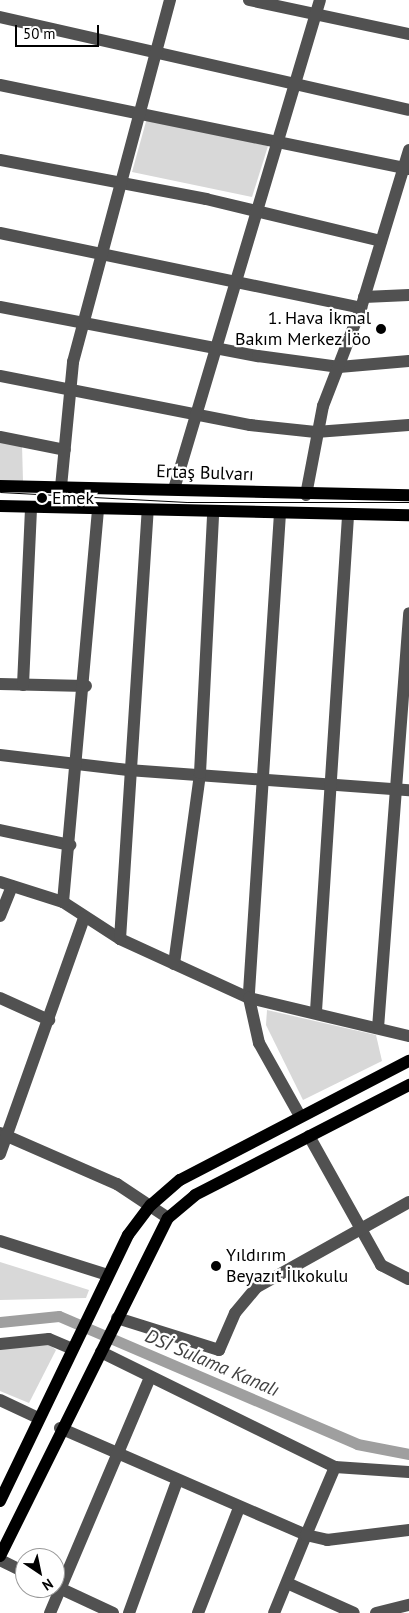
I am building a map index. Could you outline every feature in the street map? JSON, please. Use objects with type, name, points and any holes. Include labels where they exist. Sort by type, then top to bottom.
[{"type":"main road","name":"Ertaş Bulvarı","points":[[0,486],[174,489],[306,495],[409,495]]},
{"type":"main road","points":[[0,506],[213,512],[409,514]]},
{"type":"main road","points":[[0,1501],[38,1418],[128,1235],[151,1205],[180,1180],[409,1061]]},
{"type":"main road","points":[[0,1556],[60,1428],[102,1351],[114,1323],[168,1218],[195,1195],[409,1085]]},
{"type":"street","points":[[61,487],[70,390],[83,322],[140,114],[160,50],[170,0]]},
{"type":"street","points":[[250,0],[318,6],[409,34]]},
{"type":"street","points":[[174,489],[257,212],[294,80],[318,6]]},
{"type":"street","points":[[0,17],[294,80],[409,110]]},
{"type":"street","points":[[0,85],[276,144],[407,169]]},
{"type":"street","points":[[306,495],[316,432],[362,302],[380,241],[407,169],[409,150]]},
{"type":"street","points":[[0,160],[257,212],[380,241]]},
{"type":"street","points":[[0,233],[236,280],[362,302],[409,295]]},
{"type":"street","points":[[0,307],[339,367],[409,361]]},
{"type":"street","points":[[0,376],[197,414],[316,432],[409,425]]},
{"type":"street","points":[[0,437],[65,450]]},
{"type":"street","points":[[23,685],[31,507]]},
{"type":"street","points":[[63,902],[86,686],[98,509]]},
{"type":"street","points":[[120,939],[128,770],[148,510]]},
{"type":"street","points":[[174,964],[200,774],[213,512]]},
{"type":"street","points":[[280,513],[260,778],[249,998],[259,1043],[300,1116]]},
{"type":"street","points":[[316,1011],[348,514]]},
{"type":"street","points":[[378,1028],[409,613]]},
{"type":"street","points":[[0,684],[86,686]]},
{"type":"street","points":[[0,755],[128,770],[409,790]]},
{"type":"street","points":[[0,830],[70,845]]},
{"type":"street","points":[[0,916],[6,884],[63,902],[84,918],[120,939],[249,998],[316,1011],[409,1036]]},
{"type":"street","points":[[0,1154],[4,1135],[49,1020],[84,918]]},
{"type":"street","points":[[0,998],[49,1020]]},
{"type":"street","points":[[4,1135],[117,1184],[168,1218]]},
{"type":"street","points":[[308,1136],[357,1230],[380,1265],[409,1279]]},
{"type":"street","points":[[114,1323],[219,1350],[235,1313],[257,1287],[409,1202]]},
{"type":"street","points":[[0,1241],[108,1275]]},
{"type":"street","points":[[0,1344],[49,1339],[75,1344]]},
{"type":"street","points":[[102,1351],[150,1377],[335,1467],[409,1472]]},
{"type":"street","points":[[65,1569],[150,1377]]},
{"type":"street","points":[[0,1400],[38,1418]]},
{"type":"street","points":[[60,1428],[116,1456],[306,1535],[327,1540],[409,1530]]},
{"type":"street","points":[[274,1613],[335,1467]]},
{"type":"street","points":[[129,1613],[177,1481]]},
{"type":"street","points":[[198,1613],[239,1508]]},
{"type":"street","points":[[0,1560],[15,1567]]},
{"type":"street","points":[[287,1583],[354,1613]]},
{"type":"street","points":[[65,1591],[113,1613]]},
{"type":"street","points":[[50,1613],[54,1598]]},
{"type":"street","points":[[376,1613],[409,1605]]},
{"type":"shaded area","points":[[147,118],[268,146],[252,197],[132,172]]},
{"type":"shaded area","points":[[0,442],[22,445],[23,481],[0,481]]},
{"type":"shaded area","points":[[267,1010],[376,1035],[382,1061],[303,1100],[266,1025]]},
{"type":"shaded area","points":[[0,1262],[89,1290],[86,1298],[0,1300]]},
{"type":"shaded area","points":[[50,1345],[56,1350],[29,1403],[0,1391],[0,1349]]},
{"type":"waterway","name":"DSİ Sulama Kanalı","points":[[0,1322],[59,1316],[357,1444],[409,1454]]},
{"type":"tram line","points":[[0,492],[187,502],[409,502]]},
{"type":"place","name":"1. Hava İkmal Bakım Merkez İöo","points":[[381,329]]},
{"type":"place","name":"Emek","points":[[42,498]]},
{"type":"place","name":"Yıldırım Beyazıt İlkokulu","points":[[216,1266]]}]
